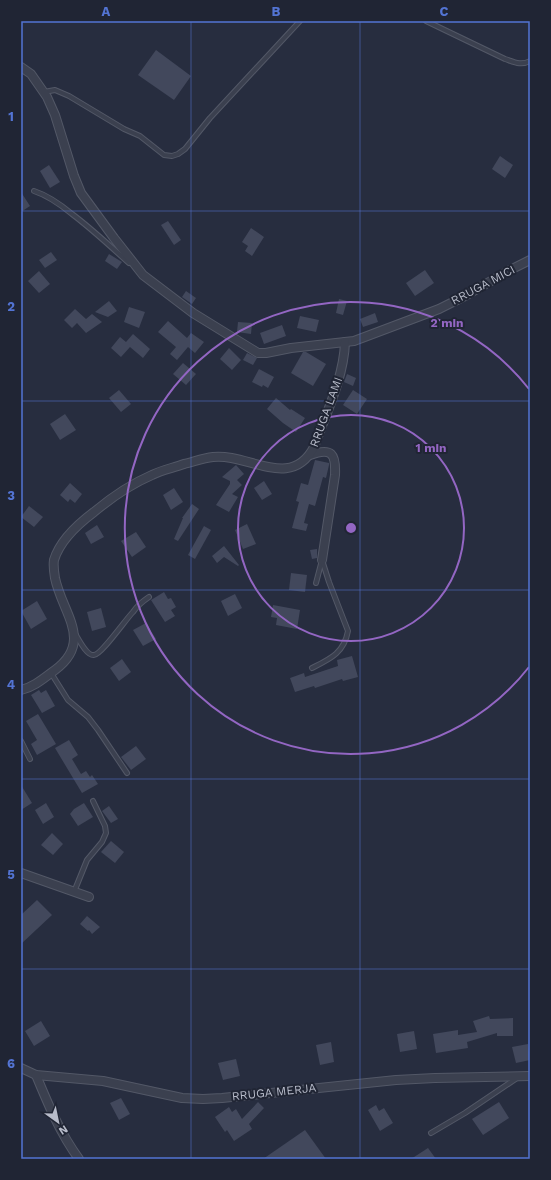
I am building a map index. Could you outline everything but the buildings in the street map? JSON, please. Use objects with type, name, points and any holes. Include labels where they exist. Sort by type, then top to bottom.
[{"type":"street","name":"RRUGA MICI","points":[[21,67],[31,74],[47,97],[55,115],[74,176],[81,193],[143,275],[193,313],[258,353],[354,341],[369,336],[439,309],[530,260]]},
{"type":"street","name":"RRUGA LAMI","points":[[21,690],[31,686],[51,673],[60,666],[71,653],[74,644],[74,632],[56,584],[53,571],[54,561],[59,549],[66,538],[77,526],[111,498],[153,474],[197,460],[213,457],[228,457],[264,466],[287,469],[304,461],[310,455],[314,447],[340,375],[344,362],[345,342]]},
{"type":"street","points":[[310,455],[321,451],[327,451],[332,454],[336,463],[322,560]]},
{"type":"street","points":[[21,873],[89,897]]},
{"type":"street","name":"RRUGA MERJA","points":[[21,1068],[36,1074],[103,1081],[182,1098],[203,1099],[396,1080],[530,1076]]},
{"type":"street","points":[[36,1074],[55,1119],[70,1147],[79,1159]]},
{"type":"lane","points":[[44,92],[55,90],[69,96],[124,129],[140,136],[164,155],[172,156],[185,149],[210,118],[300,21]]},
{"type":"lane","points":[[426,21],[505,60],[518,64],[525,64],[530,61]]},
{"type":"lane","points":[[34,191],[55,201],[86,224],[143,275]]},
{"type":"lane","points":[[316,583],[322,560]]},
{"type":"lane","points":[[312,668],[329,660],[340,651],[348,631],[328,582],[322,560]]},
{"type":"lane","points":[[74,632],[89,654],[93,656],[98,654],[134,610],[149,596]]},
{"type":"lane","points":[[51,673],[68,700],[88,718],[98,730],[127,773]]},
{"type":"lane","points":[[21,741],[30,759]]},
{"type":"lane","points":[[74,892],[87,860],[102,842],[106,833],[105,826],[94,801]]},
{"type":"lane","points":[[431,1133],[465,1113],[520,1076]]}]
